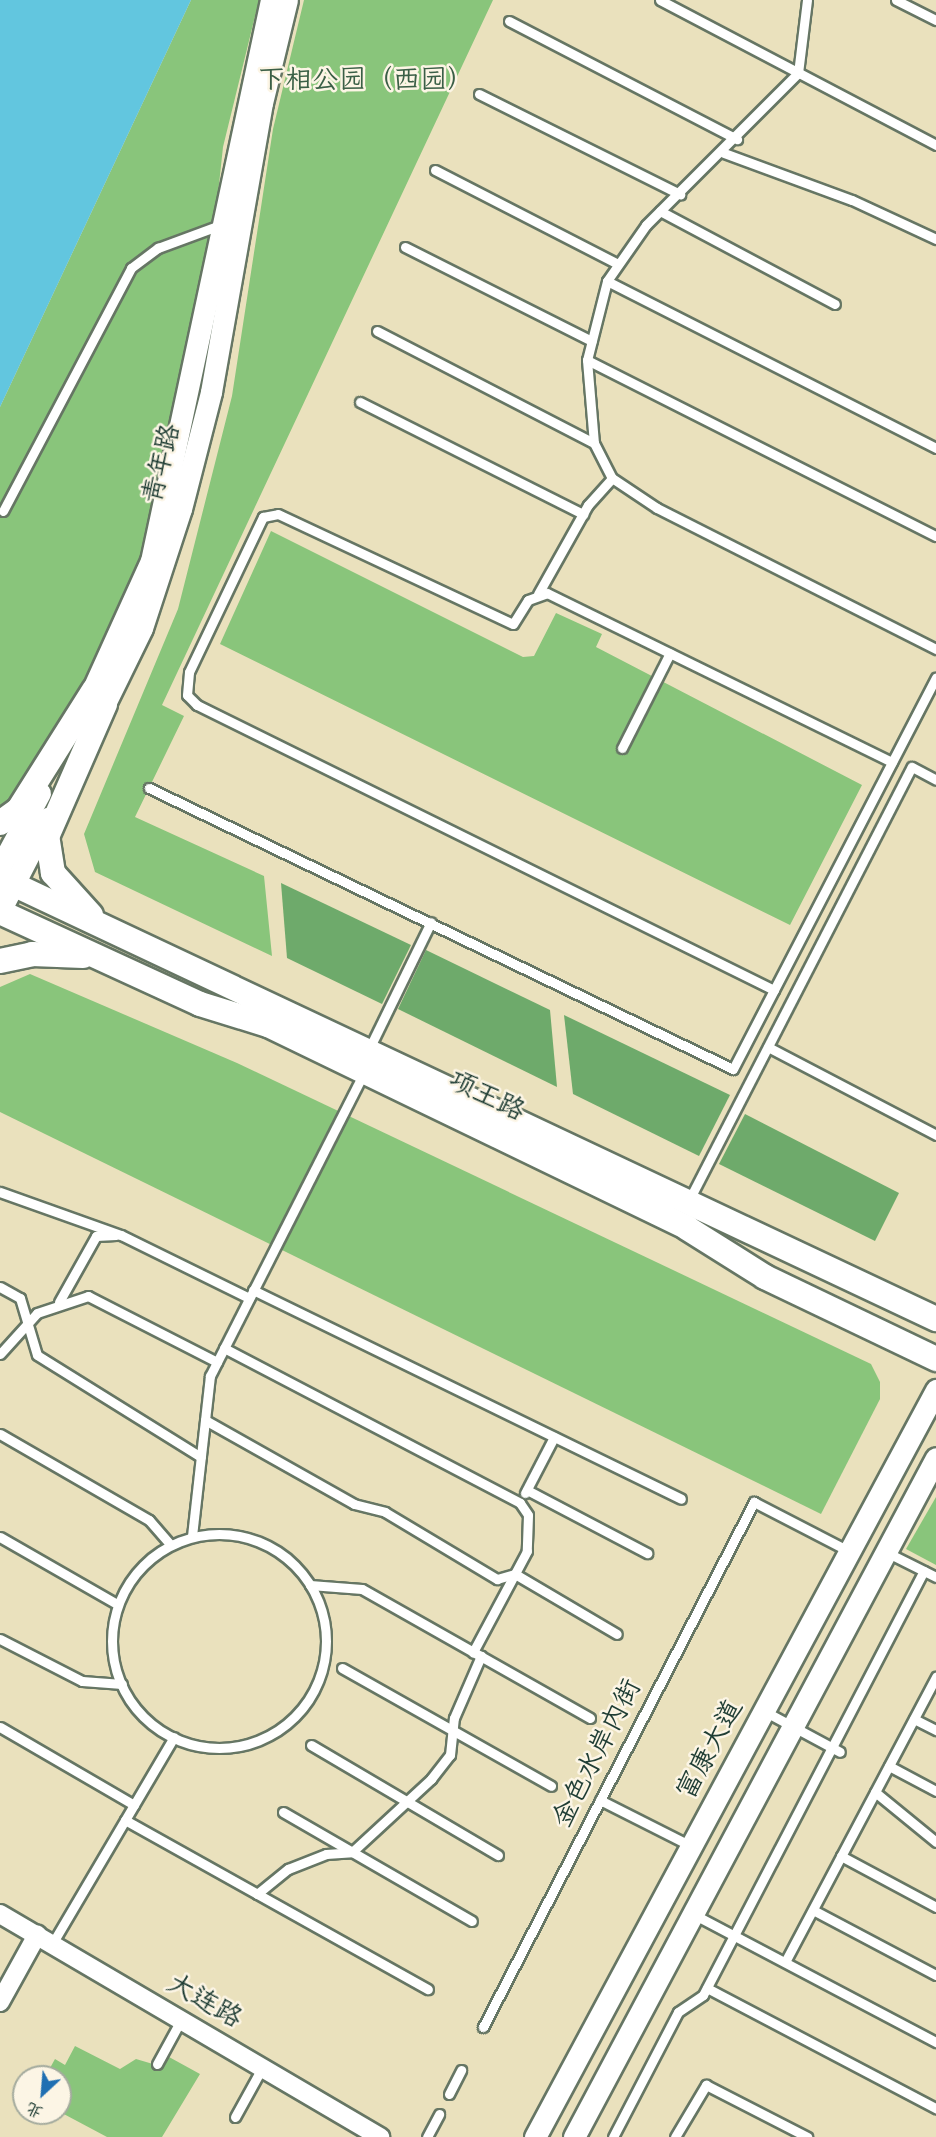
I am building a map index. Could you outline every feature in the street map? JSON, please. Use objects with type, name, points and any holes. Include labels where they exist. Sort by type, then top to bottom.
[{"type":"main road","points":[[0,823],[19,809],[99,697]]},
{"type":"main road","points":[[99,697],[46,837],[52,873],[105,929]]},
{"type":"main road","name":"项王路","points":[[5,876],[687,1228],[765,1277],[936,1359]]},
{"type":"main road","name":"项王路","points":[[0,912],[200,1004],[268,1025],[366,1062],[688,1202],[936,1319]]},
{"type":"main road","points":[[0,962],[32,954],[97,957]]},
{"type":"street","name":"青年路","points":[[99,697],[151,561],[271,0]]},
{"type":"street","name":"青年路","points":[[0,912],[5,876],[164,572],[211,392],[262,103],[287,0]]},
{"type":"street","name":"富康大道","points":[[535,2137],[936,1390]]},
{"type":"street","points":[[574,2137],[936,1458]]},
{"type":"street","name":"大连路","points":[[0,1914],[380,2137]]},
{"type":"street","points":[[0,2002],[44,1940]]},
{"type":"lane","points":[[660,0],[936,145]]},
{"type":"lane","points":[[807,0],[798,73],[724,153],[660,211],[616,263],[607,281],[587,360],[594,442],[612,478],[657,508],[936,649]]},
{"type":"lane","points":[[896,0],[936,20]]},
{"type":"lane","points":[[509,21],[737,139]]},
{"type":"lane","points":[[479,94],[680,194]]},
{"type":"lane","points":[[724,153],[852,200],[936,239]]},
{"type":"lane","points":[[435,170],[616,263]]},
{"type":"lane","points":[[660,211],[835,304]]},
{"type":"lane","points":[[3,511],[131,268],[158,248],[223,224]]},
{"type":"lane","points":[[405,247],[592,341]]},
{"type":"lane","points":[[607,281],[936,448]]},
{"type":"lane","points":[[377,331],[594,442]]},
{"type":"lane","points":[[587,360],[936,536]]},
{"type":"lane","points":[[360,402],[583,514]]},
{"type":"lane","points":[[612,478],[583,514],[538,594],[528,600],[519,620],[501,620],[270,512],[189,672],[187,695],[774,990]]},
{"type":"lane","points":[[538,594],[670,653],[892,762]]},
{"type":"lane","points":[[622,748],[670,653]]},
{"type":"lane","points":[[733,1069],[936,678]]},
{"type":"lane","points":[[688,1202],[912,767],[936,780]]},
{"type":"lane","points":[[149,788],[752,1078]]},
{"type":"lane","points":[[192,1536],[210,1376],[366,1062],[431,922]]},
{"type":"lane","points":[[768,1047],[936,1135]]},
{"type":"lane","points":[[0,1192],[121,1235],[251,1294],[681,1499]]},
{"type":"lane","points":[[59,1302],[96,1236],[121,1235]]},
{"type":"lane","points":[[0,1287],[20,1298],[37,1355],[201,1457]]},
{"type":"lane","points":[[0,1354],[28,1321],[59,1302],[88,1296],[217,1362]]},
{"type":"lane","points":[[224,1348],[520,1503]]},
{"type":"lane","points":[[205,1420],[354,1504],[385,1512],[497,1579],[515,1574],[617,1634]]},
{"type":"lane","points":[[0,1434],[149,1520],[171,1545]]},
{"type":"lane","points":[[257,1894],[288,1869],[327,1854],[352,1852],[407,1802],[450,1755],[464,1690],[477,1654],[515,1574],[530,1534],[520,1503],[554,1437]]},
{"type":"lane","points":[[526,1490],[647,1553]]},
{"type":"lane","name":"金色水岸内街","points":[[483,2027],[754,1502],[849,1551]]},
{"type":"lane","points":[[229,1533],[264,1543],[294,1563],[310,1585],[327,1627],[325,1663],[312,1697],[288,1724],[258,1742],[223,1748],[174,1737],[132,1704],[122,1684],[111,1638],[117,1604],[135,1574],[171,1545],[192,1536],[229,1533]]},
{"type":"lane","points":[[0,1537],[117,1604]]},
{"type":"lane","points":[[886,1552],[936,1577]]},
{"type":"lane","points":[[613,2137],[678,2012],[707,1988],[836,1749],[924,1571]]},
{"type":"lane","points":[[310,1585],[362,1589],[590,1718]]},
{"type":"lane","points":[[0,1639],[72,1678],[122,1684]]},
{"type":"lane","points":[[342,1668],[551,1786]]},
{"type":"lane","points":[[784,1962],[936,1677]]},
{"type":"lane","points":[[764,1711],[836,1749]]},
{"type":"lane","points":[[914,1719],[936,1730]]},
{"type":"lane","points":[[0,1727],[134,1805]]},
{"type":"lane","points":[[44,1940],[125,1820],[174,1737]]},
{"type":"lane","points":[[311,1745],[498,1855]]},
{"type":"lane","points":[[874,1769],[886,1770],[936,1791]]},
{"type":"lane","points":[[875,1792],[936,1842]]},
{"type":"lane","points":[[600,1800],[691,1846]]},
{"type":"lane","points":[[283,1812],[472,1921]]},
{"type":"lane","points":[[125,1820],[428,1989]]},
{"type":"lane","points":[[841,1856],[936,1907]]},
{"type":"lane","points":[[813,1910],[936,1975]]},
{"type":"lane","points":[[693,1914],[936,2043]]},
{"type":"lane","points":[[707,1988],[936,2108]]},
{"type":"lane","points":[[157,2064],[181,2020]]},
{"type":"lane","points":[[235,2117],[262,2068]]},
{"type":"lane","points":[[449,2094],[461,2070]]},
{"type":"lane","points":[[675,2137],[706,2085],[807,2137]]},
{"type":"lane","points":[[427,2137],[439,2114]]},
{"type":"green space","points":[[191,0],[259,0],[223,147],[212,250],[142,558],[103,648],[26,791],[0,814],[0,407]]},
{"type":"green space","name":"下相公园（西园）","points":[[304,0],[493,0],[162,705],[184,716],[135,817],[264,876],[272,956],[95,872],[84,834],[178,609],[232,396],[273,129]]},
{"type":"green space","points":[[271,531],[523,657],[534,656],[556,613],[602,634],[596,647],[862,785],[790,925],[220,644]]},
{"type":"green space","points":[[281,883],[411,945],[382,1004],[287,958]]},
{"type":"green space","points":[[426,950],[550,1010],[557,1087],[398,1009]]},
{"type":"green space","points":[[30,974],[237,1063],[871,1364],[880,1382],[880,1399],[821,1514],[0,1112],[0,987]]},
{"type":"green space","points":[[564,1015],[730,1095],[699,1156],[573,1094]]},
{"type":"green space","points":[[745,1114],[899,1193],[875,1241],[719,1164]]},
{"type":"green space","points":[[936,1497],[936,1565],[906,1549]]},
{"type":"green space","points":[[75,2046],[120,2069],[136,2059],[163,2067],[169,2057],[200,2074],[162,2137],[107,2137],[72,2118],[72,2065],[65,2065]]},
{"type":"green space","points":[[55,2059],[65,2065],[52,2065]]},
{"type":"water","points":[[0,0],[191,0],[0,407]]}]
